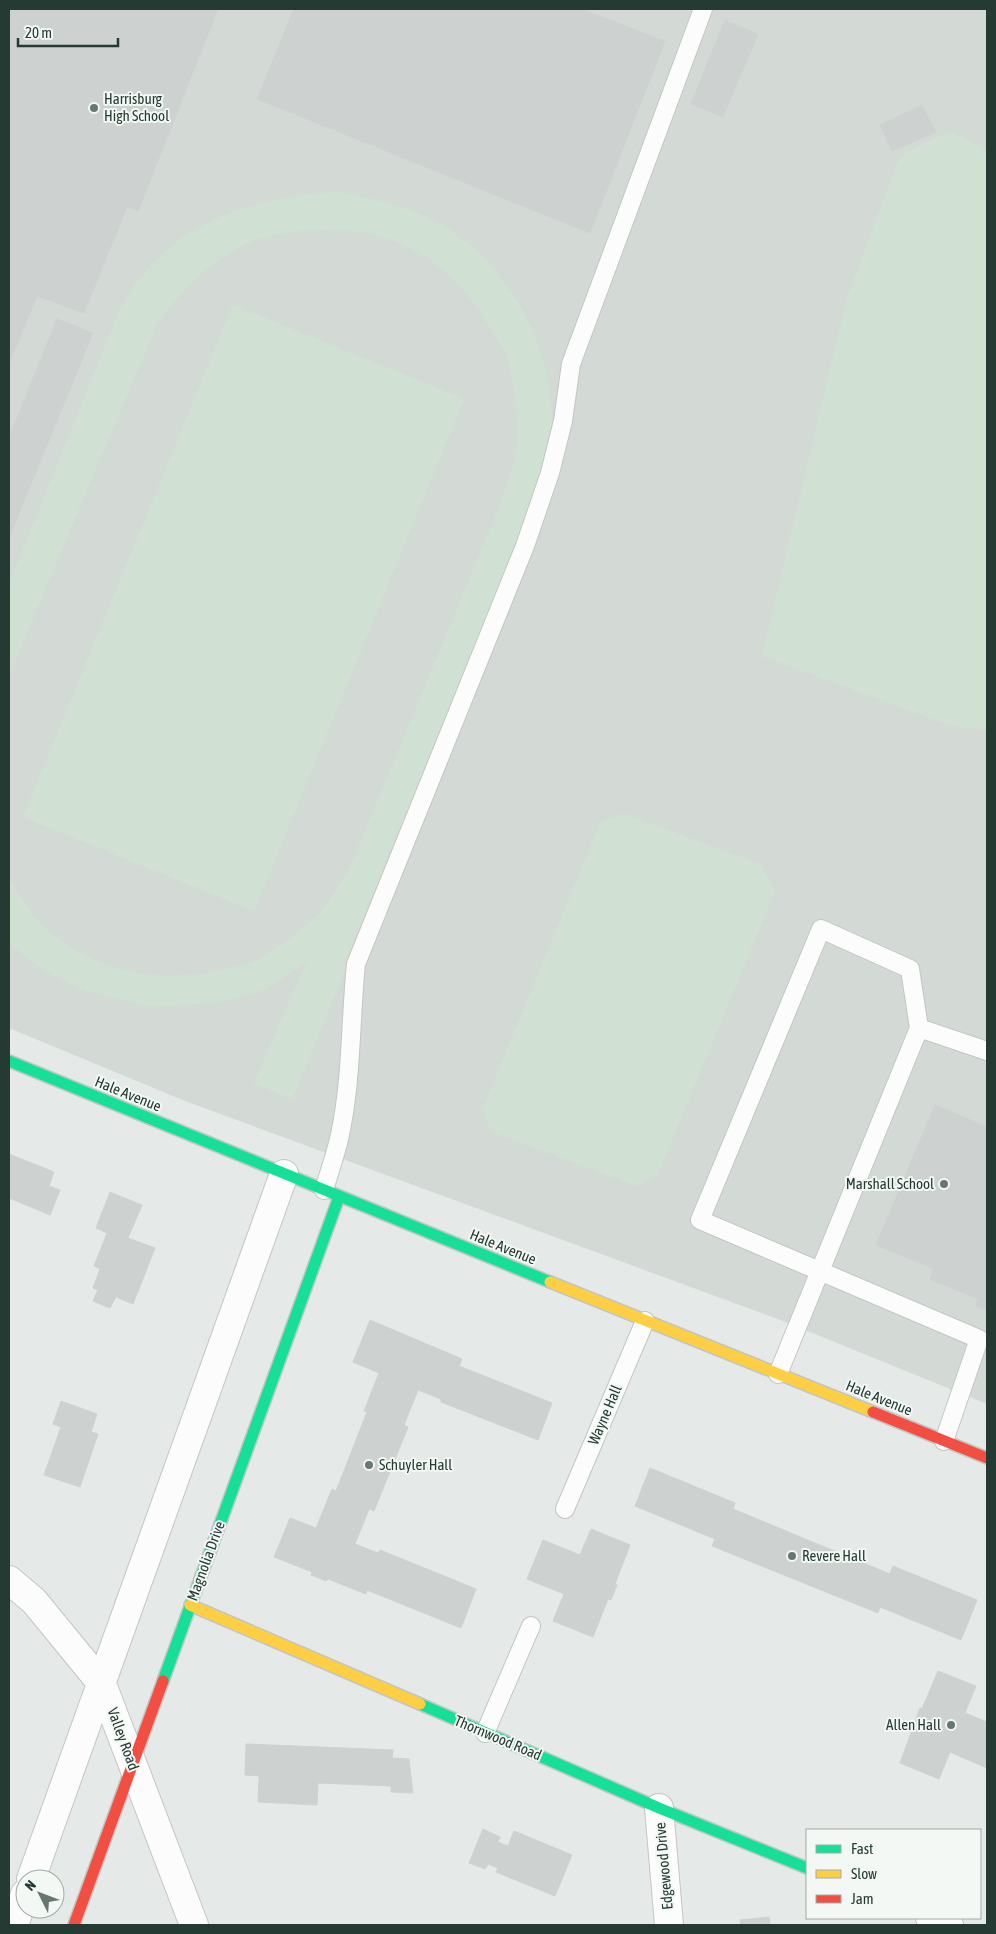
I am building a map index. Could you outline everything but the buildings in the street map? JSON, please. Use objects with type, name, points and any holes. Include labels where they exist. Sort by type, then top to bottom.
[{"type":"street","name":"Hale Avenue","points":[[9,1061],[331,1194],[987,1458]]},
{"type":"street","points":[[35,1869],[284,1174]]},
{"type":"street","name":"Magnolia Drive","points":[[74,1925],[190,1605],[331,1194]]},
{"type":"street","name":"Valley Road","points":[[9,1580],[34,1601],[102,1684],[194,1925]]},
{"type":"street","name":"Thornwood Road","points":[[190,1605],[659,1808],[806,1868]]},
{"type":"street","name":"Edgewood Drive","points":[[659,1808],[669,1925]]},
{"type":"street","points":[[933,1919],[949,1925]]},
{"type":"lane","points":[[331,1194],[350,1059],[351,1014],[356,964],[525,546],[550,473],[562,421],[571,364],[703,9]]},
{"type":"lane","points":[[778,1374],[820,1273],[919,1028],[910,969],[821,929],[700,1220],[820,1273],[979,1339],[944,1441]]},
{"type":"lane","points":[[919,1028],[987,1052]]},
{"type":"lane","name":"Wayne Hall","points":[[565,1509],[645,1320]]},
{"type":"lane","points":[[485,1733],[531,1626]]},
{"type":"shaded area","points":[[9,9],[987,9],[987,1404],[783,1321],[185,1101],[9,1028]]},
{"type":"green space","points":[[950,131],[987,150],[987,731],[949,725],[762,656],[847,298],[900,156]]},
{"type":"green space","points":[[339,192],[411,210],[438,222],[474,249],[496,271],[514,296],[528,322],[540,351],[552,410],[552,446],[547,479],[292,1099],[254,1083],[307,961],[264,990],[218,1003],[148,1006],[86,991],[44,971],[9,943],[9,879],[40,923],[53,935],[73,948],[93,959],[114,967],[157,975],[180,976],[202,973],[237,967],[255,961],[293,936],[319,913],[349,870],[500,505],[515,458],[517,432],[513,383],[508,360],[502,346],[470,298],[452,278],[433,262],[411,248],[364,232],[337,229],[286,233],[249,242],[235,249],[198,277],[176,299],[157,324],[9,675],[9,584],[121,307],[144,273],[164,252],[186,236],[209,222],[233,212],[284,198]]},
{"type":"green space","points":[[233,305],[464,399],[254,911],[23,817]]},
{"type":"green space","points":[[624,814],[760,864],[775,891],[657,1176],[637,1186],[490,1131],[483,1108],[601,821]]},
{"type":"traffic: fast","points":[[9,1061],[550,1282]]},
{"type":"traffic: fast","points":[[163,1681],[339,1197]]},
{"type":"traffic: fast","points":[[420,1704],[659,1808],[806,1868]]},
{"type":"traffic: slow","points":[[550,1282],[873,1412]]},
{"type":"traffic: slow","points":[[190,1605],[420,1704]]},
{"type":"traffic: jam","points":[[873,1412],[987,1458]]},
{"type":"traffic: jam","points":[[74,1925],[163,1681]]},
{"type":"place","name":"Harrisburg High School","points":[[94,108]]},
{"type":"place","name":"Marshall School","points":[[944,1184]]},
{"type":"place","name":"Schuyler Hall","points":[[369,1465]]},
{"type":"place","name":"Revere Hall","points":[[792,1556]]},
{"type":"place","name":"Allen Hall","points":[[951,1725]]}]
